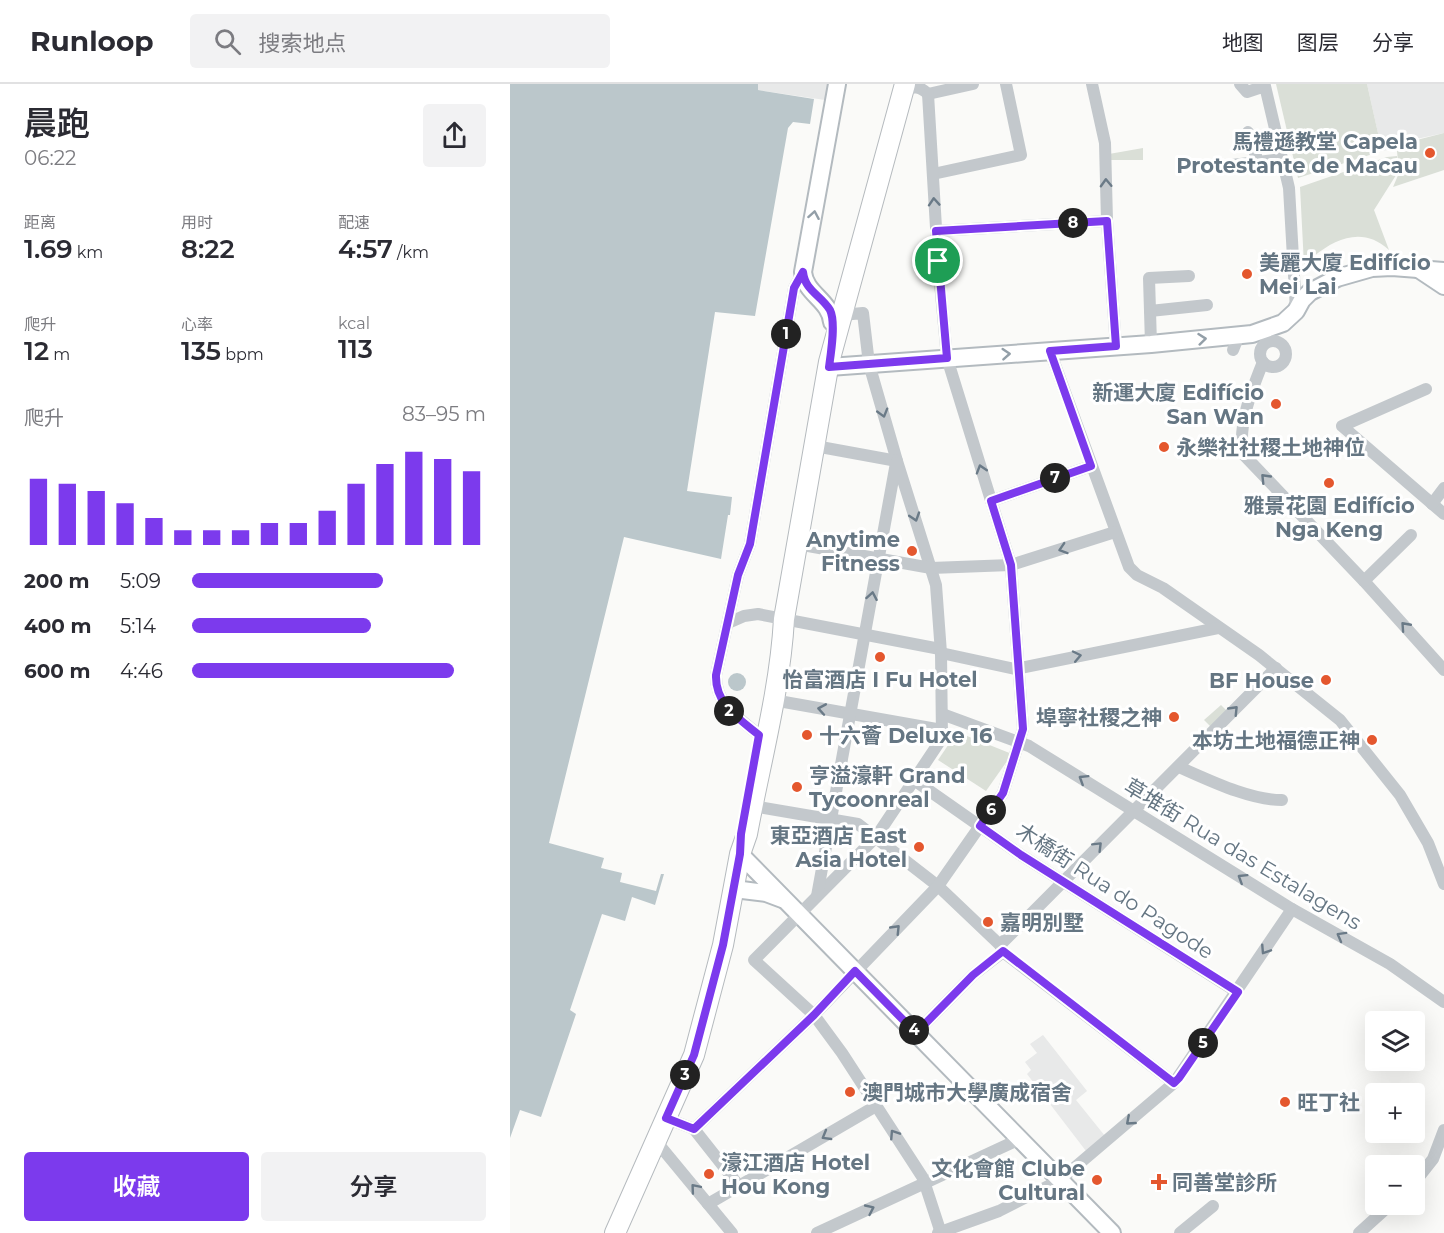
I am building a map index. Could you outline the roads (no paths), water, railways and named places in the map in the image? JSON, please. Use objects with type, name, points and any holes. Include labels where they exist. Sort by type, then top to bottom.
[{"type":"main road","points":[[740,854],[753,806],[773,700],[784,619],[837,319],[851,282],[900,86]]},
{"type":"main road","points":[[837,319],[834,297],[900,86]]},
{"type":"main road","points":[[615,1233],[694,1055],[723,945],[774,650],[784,619]]},
{"type":"street","points":[[759,735],[728,709],[718,693],[716,675],[738,575],[750,544],[794,288],[803,272],[837,84]]},
{"type":"street","points":[[928,94],[973,84]]},
{"type":"street","points":[[933,174],[1021,155],[1006,84]]},
{"type":"street","points":[[1092,84],[1105,143],[1107,221],[1116,346]]},
{"type":"street","points":[[694,1129],[814,1015],[938,886],[1003,793],[1023,729],[1011,565],[947,358],[936,231],[928,94],[923,88],[900,86]]},
{"type":"street","points":[[829,365],[1150,344],[1236,342],[1283,323],[1293,314],[1289,188],[1265,86],[1243,88]]},
{"type":"street","points":[[1248,132],[1258,162]]},
{"type":"street","points":[[1232,165],[1282,159]]},
{"type":"street","points":[[936,231],[1107,221]]},
{"type":"street","points":[[1279,343],[1302,300],[1310,292],[1337,278],[1372,268],[1392,267],[1444,271]]},
{"type":"street","points":[[1419,269],[1444,286]]},
{"type":"street","points":[[803,272],[806,285],[837,319],[863,313],[869,364],[936,585],[942,738],[876,837],[817,896],[794,908],[754,960],[814,1015],[842,1053],[924,1184],[940,1233],[999,1211],[1060,1180],[1174,1083],[1238,992],[1292,909]]},
{"type":"street","points":[[1150,344],[1149,278],[1189,276]]},
{"type":"street","points":[[814,294],[825,298],[834,297],[844,292],[851,282]]},
{"type":"street","points":[[1150,311],[1207,305]]},
{"type":"street","points":[[1279,343],[1285,354],[1282,363],[1274,367],[1267,366],[1260,353],[1264,345],[1279,343]]},
{"type":"street","points":[[1050,351],[1126,562],[1134,572],[1163,588],[1276,668],[1340,720],[1400,795],[1428,843],[1444,884]]},
{"type":"street","points":[[1263,362],[1248,400],[1242,444],[1244,455],[1364,580],[1444,670]]},
{"type":"street","points":[[1426,389],[1342,426],[1444,514]]},
{"type":"street","points":[[814,447],[897,461]]},
{"type":"street","points":[[817,896],[897,461]]},
{"type":"street","points":[[991,501],[1091,466]]},
{"type":"street","points":[[1432,504],[1444,488]]},
{"type":"street","points":[[797,544],[931,568],[1011,565],[1115,532]]},
{"type":"street","points":[[1364,580],[1412,535]]},
{"type":"street","points":[[728,624],[737,618],[751,614],[784,619],[865,634],[1015,669],[1218,628]]},
{"type":"street","points":[[916,1033],[1002,948],[1062,881],[1276,668]]},
{"type":"street","points":[[773,700],[942,730]]},
{"type":"street","name":"草堆街 Rua das Estalagens","points":[[942,714],[1020,742],[1292,909],[1390,964],[1444,1002]]},
{"type":"street","points":[[1179,767],[1258,797],[1282,800]]},
{"type":"street","name":"木橋街 Rua do Pagode","points":[[914,780],[1062,881],[1238,992]]},
{"type":"street","points":[[753,806],[858,824],[938,886],[1002,948],[1174,1083]]},
{"type":"street","points":[[740,854],[1112,1233]]},
{"type":"street","points":[[734,889],[766,892],[794,908]]},
{"type":"street","points":[[708,1204],[876,1106]]},
{"type":"street","points":[[666,1118],[694,1129],[739,1186]]},
{"type":"street","points":[[1425,1169],[1433,1159],[1444,1130]]},
{"type":"street","points":[[822,1232],[1020,1139]]},
{"type":"street","points":[[656,1141],[732,1233]]},
{"type":"street","points":[[1180,1233],[1213,1206]]},
{"type":"street","points":[[1359,1233],[1379,1215]]},
{"type":"place","name":"馬禮遜教堂 Capela Protestante de Macau","points":[[1430,153]]},
{"type":"place","name":"美麗大廈 Edifício Mei Lai","points":[[1247,274]]},
{"type":"place","name":"新運大廈 Edifício San Wan","points":[[1276,404]]},
{"type":"place","name":"永樂社社稷土地神位","points":[[1164,447]]},
{"type":"place","name":"雅景花園 Edifício Nga Keng","points":[[1329,483]]},
{"type":"place","name":"Anytime Fitness","points":[[912,551]]},
{"type":"place","name":"怡富酒店 I Fu Hotel","points":[[880,657]]},
{"type":"place","name":"BF House","points":[[1326,680]]},
{"type":"place","name":"埠寧社稷之神","points":[[1174,717]]},
{"type":"place","name":"十六薈 Deluxe 16","points":[[807,735]]},
{"type":"place","name":"本坊土地福德正神","points":[[1372,740]]},
{"type":"place","name":"亨溢濠軒 Grand Tycoonreal","points":[[797,787]]},
{"type":"place","name":"東亞酒店 East Asia Hotel","points":[[919,847]]},
{"type":"place","name":"嘉明別墅","points":[[988,922]]},
{"type":"place","name":"澳門城市大學廣成宿舍","points":[[850,1092]]},
{"type":"place","name":"旺丁社","points":[[1285,1102]]},
{"type":"place","name":"濠江酒店 Hotel Hou Kong","points":[[709,1174]]},
{"type":"place","name":"文化會館 Clube Cultural","points":[[1097,1180]]},
{"type":"place","name":"同善堂診所","points":[[1159,1182]]}]
